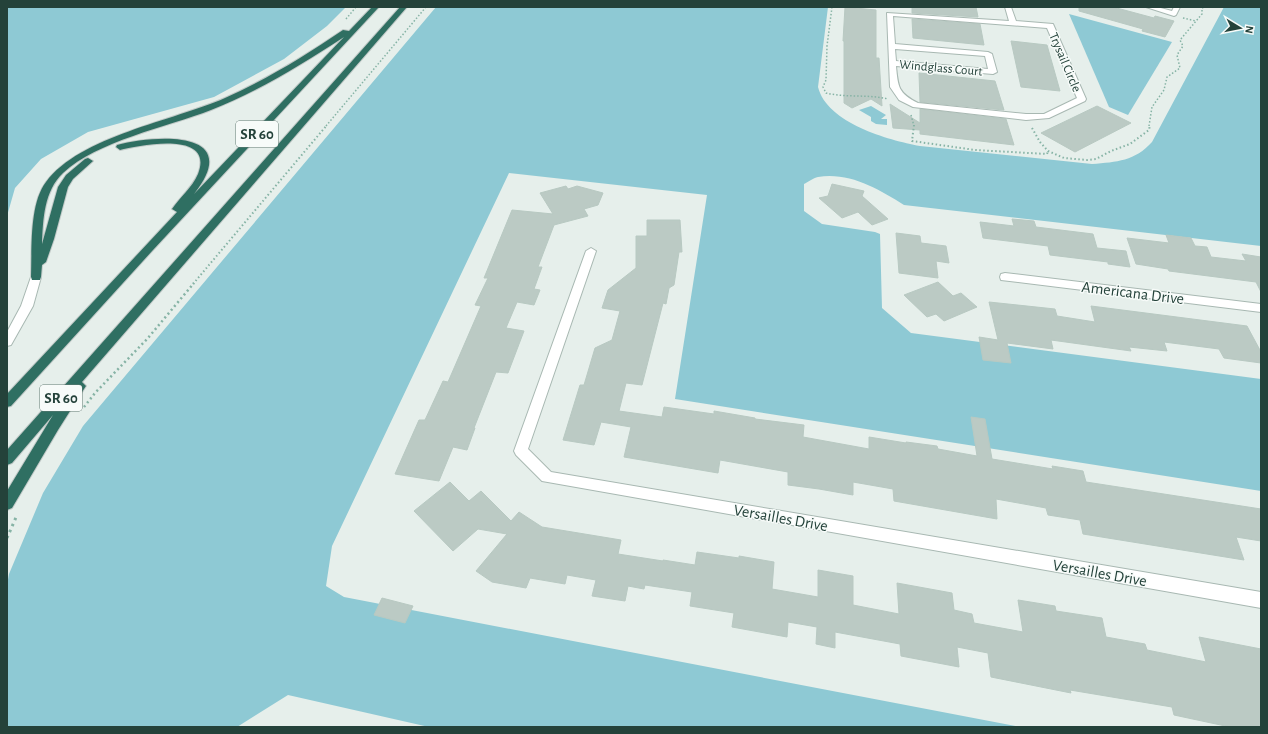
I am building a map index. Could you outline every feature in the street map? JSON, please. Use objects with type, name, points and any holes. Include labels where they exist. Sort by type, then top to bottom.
[{"type":"highway","name":"SR 60","points":[[7,402],[149,248],[376,7]]},
{"type":"highway","name":"SR 60","points":[[7,459],[116,337],[404,7]]},
{"type":"highway","points":[[36,277],[40,216],[44,198],[49,184],[65,167],[93,150],[199,112],[248,90],[297,64],[364,20]]},
{"type":"highway","points":[[36,277],[63,188],[75,171],[97,156],[130,144],[161,140],[190,144],[202,154],[205,162],[204,170],[196,184],[149,248]]},
{"type":"highway","points":[[7,504],[53,426],[116,337]]},
{"type":"street","points":[[1008,7],[1013,23]]},
{"type":"street","points":[[1149,7],[1176,10]]},
{"type":"street","name":"Trysail Circle","points":[[889,14],[1050,26],[1082,99],[1046,116],[1026,117],[916,105],[902,98],[894,87],[891,46],[889,14]]},
{"type":"street","name":"Windglass Court","points":[[891,46],[988,54],[993,72],[892,63]]},
{"type":"street","name":"Versailles Drive","points":[[591,250],[521,451],[547,477],[1261,600]]},
{"type":"street","points":[[7,342],[27,306],[36,277]]},
{"type":"street","name":"Americana Drive","points":[[1005,277],[1261,308]]},
{"type":"path","points":[[82,411],[95,393],[148,338],[426,7]]},
{"type":"path","points":[[1026,117],[1040,142],[1048,151],[1069,159],[1096,159],[1140,138],[1149,130],[1152,107],[1164,90],[1167,77],[1180,68],[1177,55],[1183,46],[1180,40],[1202,14],[1202,8],[1205,7]]},
{"type":"path","points":[[7,538],[18,513]]},
{"type":"water","points":[[7,7],[346,7],[327,26],[284,59],[214,97],[88,132],[41,159],[15,188],[7,216]]},
{"type":"water","points":[[436,7],[828,7],[818,87],[824,100],[833,111],[846,120],[860,128],[876,134],[920,146],[1092,164],[1117,161],[1132,157],[1152,142],[1224,7],[1261,7],[1261,246],[904,205],[863,183],[852,179],[830,176],[818,177],[804,184],[804,211],[822,224],[880,234],[882,308],[911,333],[1261,379],[1261,491],[675,399],[707,195],[509,173],[332,546],[326,586],[344,597],[1020,727],[429,727],[288,695],[237,727],[7,727],[7,585],[9,574],[43,493],[83,426]]},
{"type":"water","points":[[1069,14],[1172,42],[1128,115],[1109,107]]},
{"type":"water","points":[[871,106],[886,115],[881,119],[887,119],[887,125],[876,124],[871,121],[871,117],[859,110]]},
{"type":"building","points":[[845,7],[876,10],[876,58],[879,58],[882,106],[871,99],[852,108],[844,103],[843,41]]},
{"type":"building","points":[[912,7],[976,7],[978,17],[912,13]]},
{"type":"building","points":[[1079,7],[1113,7],[1154,18],[1155,16],[1174,21],[1165,37],[1142,31],[1143,29],[1079,11]]},
{"type":"building","points":[[912,19],[980,24],[984,45],[913,38]]},
{"type":"building","points":[[1011,41],[1047,45],[1060,91],[1021,87]]},
{"type":"building","points":[[919,73],[995,81],[1004,110],[920,102]]},
{"type":"building","points":[[890,104],[920,123],[920,109],[1006,119],[1014,145],[920,134],[920,130],[893,128]]},
{"type":"building","points":[[1097,106],[1131,123],[1075,152],[1041,133]]},
{"type":"building","points":[[832,184],[864,191],[862,196],[888,219],[872,225],[858,212],[842,218],[819,198],[828,196]]},
{"type":"building","points":[[566,186],[568,189],[577,186],[603,193],[598,205],[584,209],[588,216],[554,225],[538,267],[542,267],[534,289],[540,290],[534,305],[517,302],[506,328],[524,331],[508,373],[496,372],[467,450],[453,447],[439,481],[395,474],[419,420],[425,420],[443,381],[448,382],[481,306],[475,305],[488,278],[484,278],[512,210],[553,214],[540,193]]},
{"type":"building","points":[[1012,219],[1034,221],[1036,227],[1093,234],[1097,248],[1126,251],[1130,267],[1108,264],[1108,262],[1050,255],[1048,246],[983,238],[980,222],[1014,226]]},
{"type":"building","points":[[647,220],[680,220],[682,252],[679,252],[674,285],[669,288],[666,304],[663,303],[642,385],[626,383],[619,411],[662,417],[664,407],[714,414],[714,411],[755,419],[804,425],[803,437],[869,449],[869,437],[937,446],[938,449],[977,456],[971,417],[985,419],[992,459],[1053,469],[1052,466],[1083,471],[1086,482],[1261,509],[1261,541],[1236,537],[1244,560],[1083,534],[1080,520],[1048,515],[1046,508],[996,499],[997,519],[894,501],[893,489],[853,482],[853,495],[788,485],[788,472],[720,460],[718,473],[624,457],[631,427],[601,422],[594,445],[563,440],[580,385],[584,385],[595,348],[612,340],[620,311],[602,308],[608,290],[636,268],[636,236],[647,236]]},
{"type":"building","points":[[896,233],[920,236],[921,243],[946,246],[949,263],[936,261],[938,278],[899,273]]},
{"type":"building","points":[[1166,235],[1191,238],[1195,246],[1207,247],[1211,257],[1246,261],[1242,254],[1261,257],[1261,292],[1256,282],[1169,271],[1168,269],[1136,264],[1127,238],[1169,243]]},
{"type":"building","points":[[938,282],[953,296],[961,293],[977,307],[944,321],[936,314],[927,317],[904,295]]},
{"type":"building","points":[[989,302],[1055,309],[1057,316],[1095,322],[1091,306],[1247,326],[1261,352],[1261,363],[1224,358],[1219,349],[1164,342],[1167,351],[1129,347],[1131,351],[1051,340],[1053,349],[1007,343],[1011,363],[983,360],[979,337],[998,340]]},
{"type":"building","points":[[450,482],[469,501],[481,491],[511,521],[519,512],[542,527],[621,540],[618,554],[695,565],[697,552],[739,558],[739,556],[774,562],[772,589],[818,597],[818,570],[853,576],[853,605],[899,614],[897,583],[952,593],[954,610],[972,614],[974,623],[1023,632],[1018,600],[1055,606],[1056,611],[1102,618],[1106,637],[1145,644],[1147,650],[1206,662],[1199,637],[1261,649],[1261,727],[1230,727],[1174,715],[1172,707],[1070,690],[1071,693],[991,677],[988,653],[957,647],[959,667],[901,656],[900,644],[835,632],[835,648],[816,644],[817,627],[788,622],[787,637],[732,627],[734,613],[690,606],[692,592],[645,585],[644,589],[628,586],[625,601],[592,596],[596,580],[567,575],[565,584],[530,578],[526,588],[492,582],[476,571],[507,534],[478,529],[453,551],[414,511]]},
{"type":"building","points":[[382,598],[413,606],[405,623],[374,615]]}]
